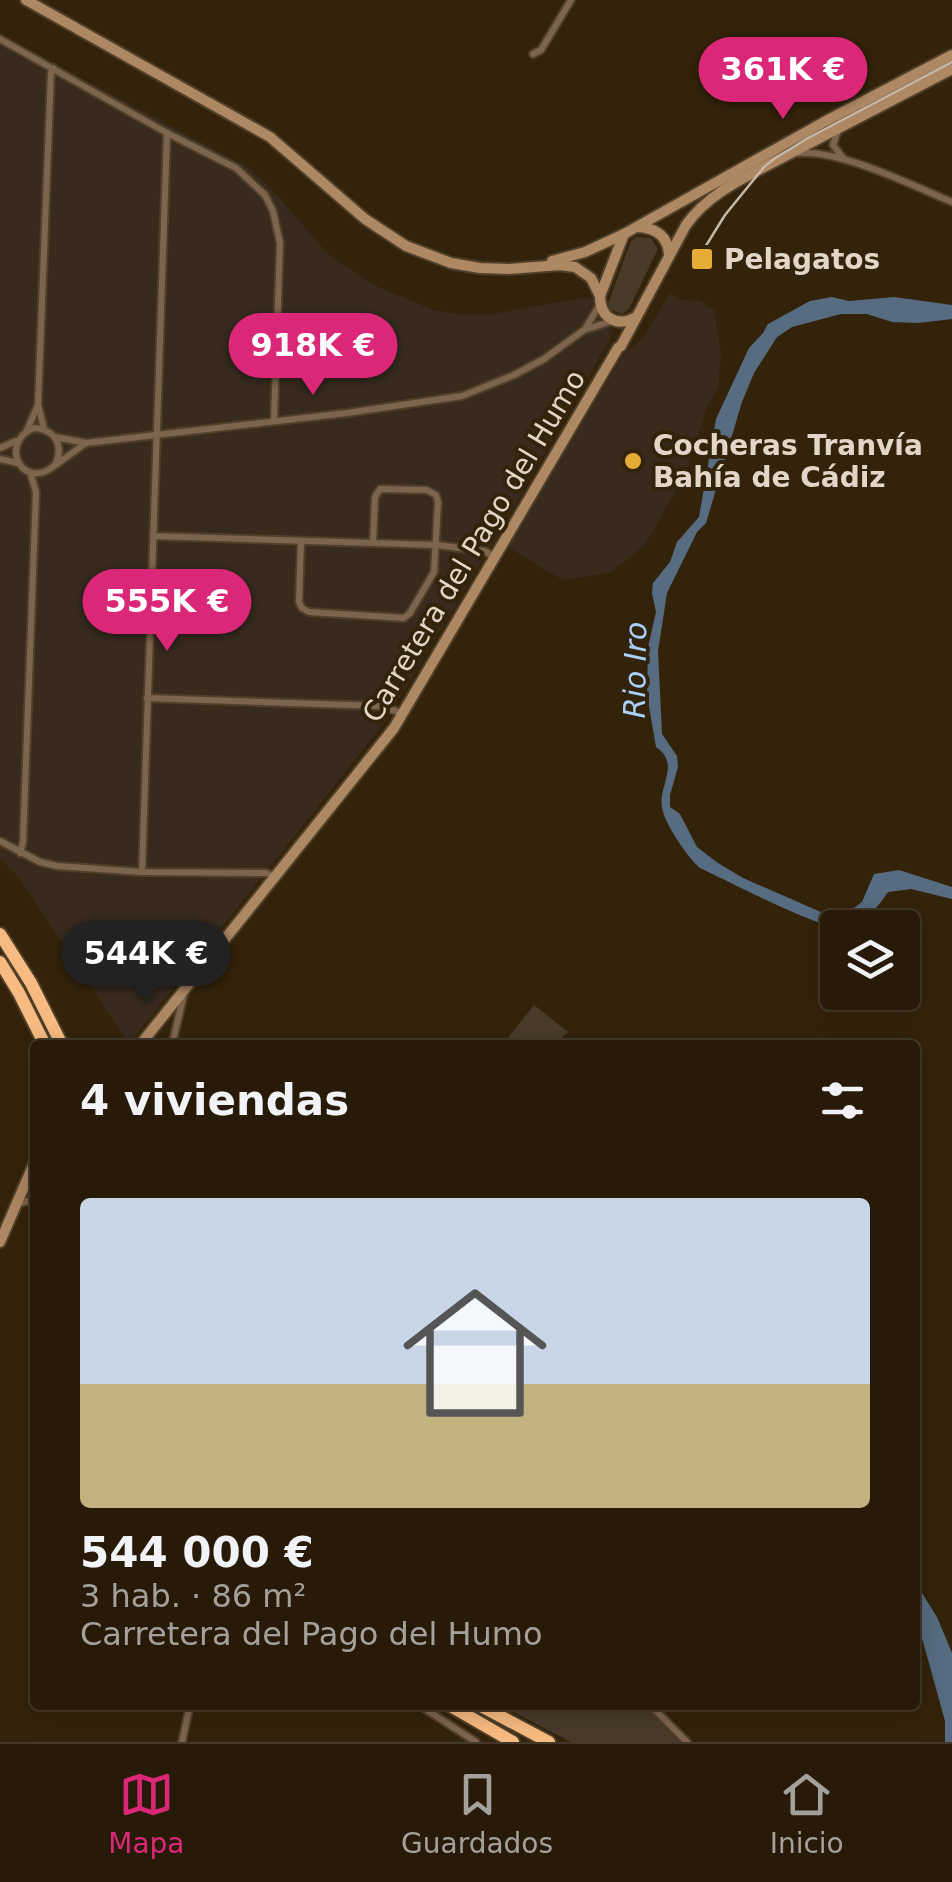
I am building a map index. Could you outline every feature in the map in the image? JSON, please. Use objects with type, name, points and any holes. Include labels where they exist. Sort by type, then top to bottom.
[{"type":"highway","points":[[0,934],[59,1040]]},
{"type":"highway","points":[[0,962],[42,1040]]},
{"type":"highway","points":[[459,1710],[513,1742]]},
{"type":"highway","points":[[489,1710],[548,1742]]},
{"type":"main road","points":[[26,0],[270,137],[364,219],[406,246],[467,267],[493,270],[560,265],[580,269],[591,278],[605,314],[620,333],[618,348]]},
{"type":"main road","points":[[532,267],[585,252],[630,230],[952,55]]},
{"type":"main road","name":"Carretera del Pago del Humo","points":[[144,1040],[184,993],[270,875],[402,715],[622,346],[686,225],[707,201],[952,69]]},
{"type":"main road","points":[[630,230],[648,228],[660,234],[668,249],[667,261]]},
{"type":"main road","points":[[600,300],[630,230]]},
{"type":"main road","points":[[614,321],[636,317]]},
{"type":"main road","points":[[0,1242],[30,1172]]},
{"type":"street","points":[[533,54],[542,50],[570,0]]},
{"type":"street","points":[[0,39],[236,168],[264,195],[273,211],[280,243],[274,421]]},
{"type":"street","points":[[44,429],[38,404],[53,68]]},
{"type":"street","points":[[840,127],[834,145],[844,158]]},
{"type":"street","points":[[142,872],[167,133]]},
{"type":"street","points":[[788,154],[815,152],[844,158],[952,202]]},
{"type":"street","points":[[27,430],[44,429],[55,437],[86,444],[462,396],[544,359],[584,330],[600,300]]},
{"type":"street","points":[[584,330],[614,321]]},
{"type":"street","points":[[0,448],[27,430],[38,404]]},
{"type":"street","points":[[55,437],[60,450],[56,463]]},
{"type":"street","points":[[17,440],[18,463]]},
{"type":"street","points":[[36,492],[47,471],[86,444]]},
{"type":"street","points":[[0,459],[18,463],[30,472],[36,492],[20,853]]},
{"type":"street","points":[[30,472],[47,471]]},
{"type":"street","points":[[301,540],[302,608],[308,612],[400,618],[410,613],[434,572],[438,498],[430,491],[380,489],[373,543]]},
{"type":"street","points":[[154,536],[436,545],[484,550],[496,557]]},
{"type":"street","points":[[147,698],[379,706],[402,715]]},
{"type":"street","points":[[0,840],[40,862],[58,866],[270,875]]},
{"type":"street","points":[[247,874],[262,886]]},
{"type":"street","points":[[173,1040],[184,993]]},
{"type":"street","points":[[17,1202],[30,1202]]},
{"type":"street","points":[[182,1742],[189,1710]]},
{"type":"street","points":[[426,1710],[476,1742]]},
{"type":"street","points":[[655,1710],[687,1742]]},
{"type":"shaded area","points":[[0,34],[249,168],[328,254],[376,286],[433,310],[455,314],[487,315],[593,299],[613,333],[501,530],[384,723],[132,1040],[126,1040],[20,879],[0,858]]},
{"type":"shaded area","points":[[637,237],[651,238],[658,249],[629,309],[622,314],[611,310],[608,304],[631,241]]},
{"type":"shaded area","points":[[670,293],[681,300],[700,301],[714,310],[721,354],[718,387],[707,407],[687,470],[645,545],[610,573],[563,580],[508,547],[622,356],[643,338]]},
{"type":"shaded area","points":[[534,1005],[568,1032],[559,1040],[506,1040]]},
{"type":"shaded area","points":[[510,1710],[659,1710],[688,1742],[571,1742]]},
{"type":"water","points":[[894,297],[952,305],[952,319],[892,322],[867,314],[841,314],[792,327],[777,337],[754,373],[742,402],[706,523],[697,532],[667,593],[658,651],[662,734],[677,756],[678,767],[670,807],[680,814],[697,847],[743,878],[820,912],[820,922],[700,868],[689,856],[664,814],[667,761],[656,747],[647,695],[648,647],[656,612],[653,583],[670,562],[677,542],[699,517],[716,419],[749,348],[768,324],[810,301]]},
{"type":"water","points":[[899,870],[952,887],[952,899],[911,889],[888,892],[874,910],[851,910],[862,902],[874,874]]},
{"type":"water","points":[[920,1590],[952,1653],[952,1742],[945,1742],[945,1721],[922,1638]]},
{"type":"tram line","points":[[699,257],[725,215],[774,159],[952,62]]},
{"type":"place","name":"Pelagatos","points":[[702,259]]},
{"type":"place","name":"Cocheras Tranvía Bahía de Cádiz","points":[[633,461]]},
{"type":"water label","name":"Rio Iro","points":[[635,670]]}]
